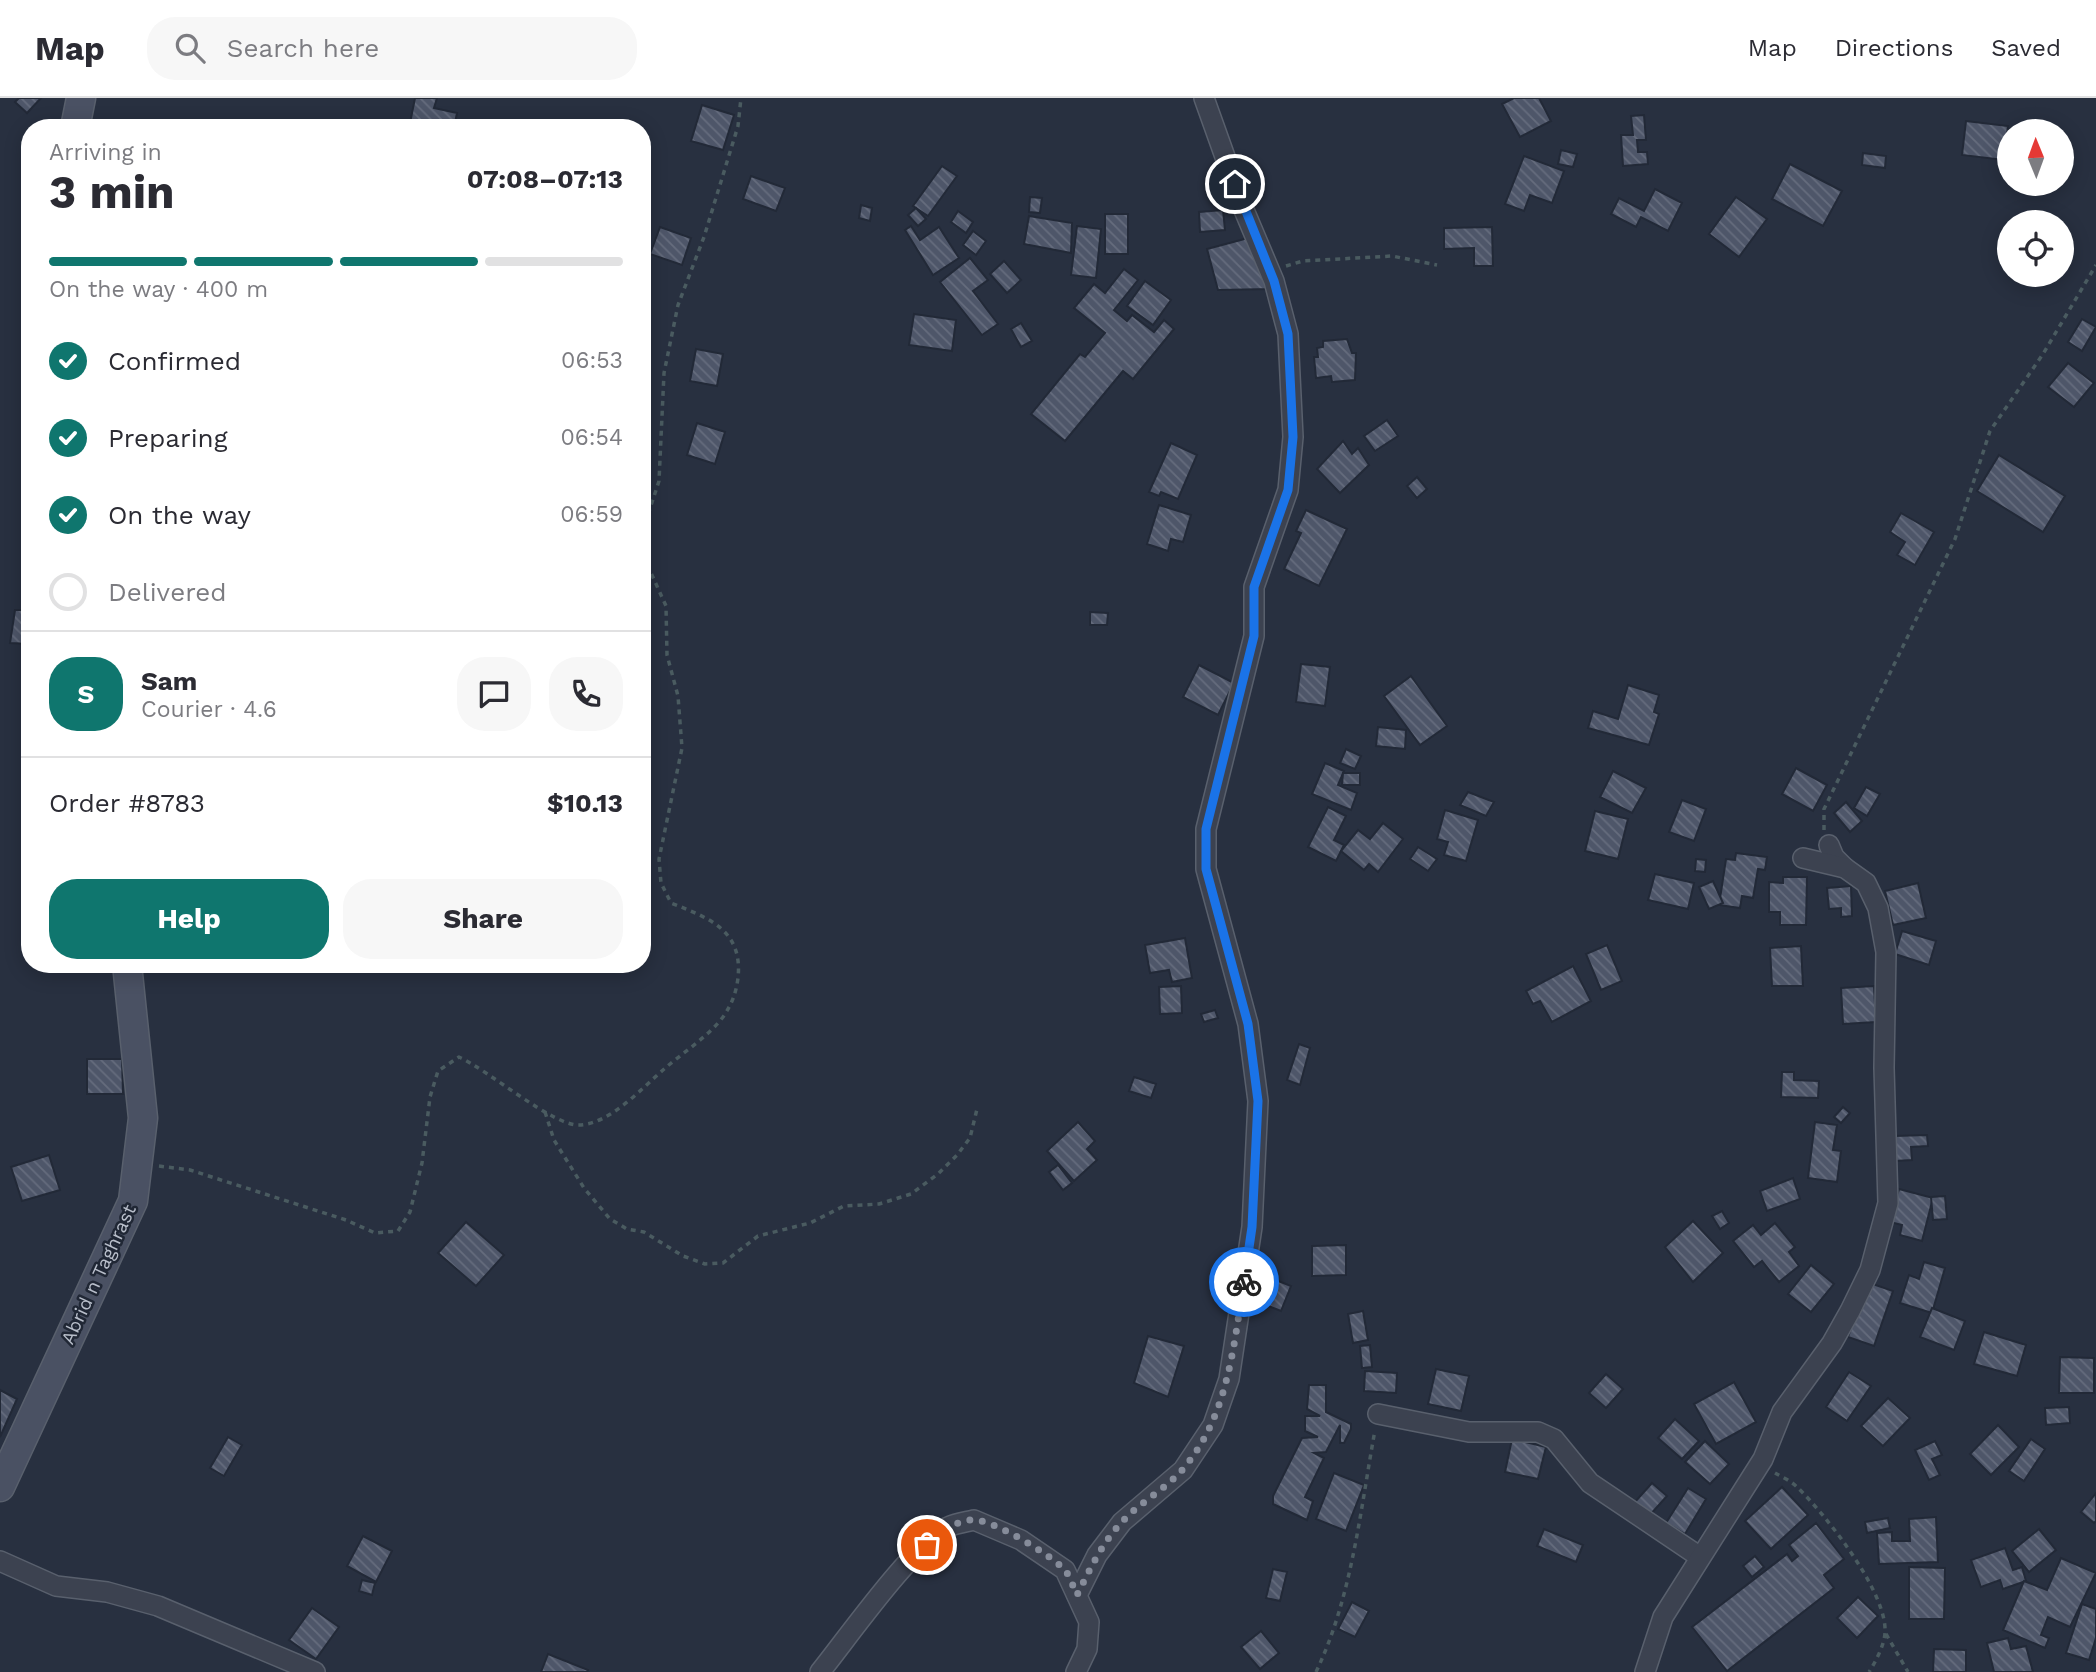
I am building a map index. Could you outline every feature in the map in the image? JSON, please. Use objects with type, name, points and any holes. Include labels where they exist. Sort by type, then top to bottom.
[{"type":"street","points":[[77,119],[81,98]]},
{"type":"street","points":[[1077,1595],[1097,1555],[1122,1522],[1183,1470],[1213,1425],[1229,1379],[1252,1227],[1258,1101],[1248,1024],[1206,869],[1206,829],[1254,636],[1254,587],[1288,490],[1293,437],[1288,334],[1270,271],[1244,210],[1204,98]]},
{"type":"street","points":[[1645,1672],[1663,1617],[1763,1459],[1782,1412],[1832,1343],[1865,1280],[1888,1203],[1884,1068],[1886,952],[1878,908],[1866,883],[1834,857],[1829,845]]},
{"type":"street","points":[[1803,858],[1845,868]]},
{"type":"street","name":"Abrid n Taghrast","points":[[0,1488],[133,1201],[140,1163],[143,1118],[128,973]]},
{"type":"street","points":[[1377,1414],[1469,1432],[1538,1432],[1554,1439],[1590,1483],[1700,1557]]},
{"type":"street","points":[[820,1672],[884,1592],[927,1545],[948,1528],[974,1520],[1021,1540],[1065,1570],[1088,1622],[1087,1649],[1076,1672]]},
{"type":"street","points":[[0,1561],[56,1586],[107,1592],[158,1606],[315,1672]]},
{"type":"path","points":[[651,505],[659,481],[664,373],[678,305],[704,237],[727,163],[738,126],[740,98]]},
{"type":"path","points":[[1270,271],[1303,261],[1356,257],[1392,256],[1437,265]]},
{"type":"path","points":[[1829,845],[1824,831],[1824,809],[1955,539],[1990,431],[2043,354],[2096,265]]},
{"type":"path","points":[[140,1163],[190,1170],[346,1220],[375,1233],[398,1231],[410,1212],[422,1163],[430,1097],[438,1071],[459,1057],[482,1067],[545,1112],[576,1125],[595,1122],[627,1101],[721,1019],[736,996],[740,958],[729,935],[707,917],[671,902],[661,883],[659,859],[682,748],[678,696],[667,655],[666,606],[651,573]]},
{"type":"path","points":[[545,1112],[554,1140],[584,1188],[610,1219],[627,1228],[644,1232],[683,1256],[705,1264],[723,1263],[758,1236],[810,1223],[844,1206],[878,1204],[911,1195],[957,1155],[970,1138],[976,1109]]},
{"type":"path","points":[[1316,1672],[1329,1644],[1346,1588],[1377,1414]]},
{"type":"path","points":[[1763,1459],[1775,1473],[1796,1486],[1863,1570],[1881,1606],[1886,1634],[1908,1672]]},
{"type":"path","points":[[1869,1672],[1886,1634]]},
{"type":"building","points":[[19,98],[41,98],[27,113],[15,102]]},
{"type":"building","points":[[415,98],[437,98],[434,108],[457,113],[456,119],[411,119]]},
{"type":"building","points":[[1514,98],[1539,98],[1551,121],[1520,137],[1502,104]]},
{"type":"building","points":[[702,105],[734,115],[723,150],[691,141]]},
{"type":"building","points":[[1644,115],[1646,140],[1637,140],[1638,152],[1647,152],[1648,164],[1623,166],[1621,135],[1633,135],[1631,116]]},
{"type":"building","points":[[1966,121],[1997,125],[1997,159],[1962,155]]},
{"type":"building","points":[[1561,150],[1577,154],[1573,167],[1558,164]]},
{"type":"building","points":[[1863,153],[1886,156],[1885,168],[1862,165]]},
{"type":"building","points":[[1524,156],[1564,171],[1552,203],[1530,195],[1524,211],[1505,204]]},
{"type":"building","points":[[1790,164],[1842,191],[1823,226],[1772,199]]},
{"type":"building","points":[[942,166],[957,176],[928,216],[913,206]]},
{"type":"building","points":[[751,176],[785,188],[776,211],[743,199]]},
{"type":"building","points":[[1655,189],[1682,203],[1668,231],[1641,217],[1636,227],[1611,214],[1619,198],[1644,211]]},
{"type":"building","points":[[1030,197],[1042,198],[1040,213],[1029,212]]},
{"type":"building","points":[[1736,197],[1767,219],[1739,257],[1709,234]]},
{"type":"building","points":[[861,205],[872,208],[870,221],[859,218]]},
{"type":"building","points":[[916,208],[926,219],[918,226],[908,215]]},
{"type":"building","points":[[1223,210],[1225,230],[1200,232],[1199,212]]},
{"type":"building","points":[[958,211],[973,222],[966,233],[951,222]]},
{"type":"building","points":[[1105,214],[1128,214],[1128,254],[1105,254]]},
{"type":"building","points":[[1029,216],[1072,223],[1071,253],[1024,244]]},
{"type":"building","points":[[911,226],[920,240],[939,227],[959,258],[933,275],[905,230]]},
{"type":"building","points":[[1077,226],[1101,229],[1096,278],[1071,275]]},
{"type":"building","points":[[660,227],[691,238],[682,265],[651,254]]},
{"type":"building","points":[[1492,227],[1493,266],[1474,266],[1474,248],[1444,249],[1444,228]]},
{"type":"building","points":[[973,231],[986,241],[976,255],[963,245]]},
{"type":"building","points":[[1252,237],[1271,289],[1218,290],[1207,249]]},
{"type":"building","points":[[970,258],[988,280],[973,291],[998,324],[982,335],[940,282]]},
{"type":"building","points":[[1004,261],[1021,280],[1007,293],[990,274]]},
{"type":"building","points":[[1124,269],[1138,280],[1114,310],[1127,321],[1132,315],[1154,332],[1164,320],[1174,329],[1133,379],[1123,371],[1065,441],[1031,414],[1080,354],[1085,357],[1105,333],[1074,308],[1094,284],[1105,293]]},
{"type":"building","points":[[1145,281],[1171,300],[1153,325],[1127,306]]},
{"type":"building","points":[[914,314],[956,320],[952,351],[909,345]]},
{"type":"building","points":[[2082,319],[2096,327],[2082,351],[2068,342]]},
{"type":"building","points":[[1021,323],[1032,341],[1021,347],[1011,329]]},
{"type":"building","points":[[1347,339],[1352,353],[1356,353],[1355,380],[1332,382],[1331,376],[1316,378],[1314,357],[1318,357],[1317,348],[1323,347],[1323,341]]},
{"type":"building","points":[[696,349],[723,354],[717,386],[690,381]]},
{"type":"building","points":[[2068,363],[2094,383],[2074,407],[2048,387]]},
{"type":"building","points":[[1387,420],[1398,436],[1375,451],[1364,436]]},
{"type":"building","points":[[697,423],[725,432],[715,464],[687,455]]},
{"type":"building","points":[[1343,441],[1352,454],[1358,448],[1369,465],[1340,493],[1317,469]]},
{"type":"building","points":[[1171,443],[1197,455],[1178,499],[1161,492],[1159,496],[1149,492]]},
{"type":"building","points":[[1999,455],[2065,496],[2043,532],[1977,491]]},
{"type":"building","points":[[1417,477],[1427,489],[1417,498],[1407,486]]},
{"type":"building","points":[[1159,505],[1191,515],[1183,542],[1171,539],[1168,551],[1147,544]]},
{"type":"building","points":[[1306,510],[1347,529],[1319,586],[1284,569],[1301,533],[1296,531]]},
{"type":"building","points":[[1901,513],[1934,532],[1915,565],[1897,555],[1905,542],[1890,532]]},
{"type":"building","points":[[15,610],[21,610],[21,644],[10,643]]},
{"type":"building","points":[[1090,612],[1108,613],[1107,625],[1090,625]]},
{"type":"building","points":[[1301,664],[1330,667],[1325,706],[1296,702]]},
{"type":"building","points":[[1199,665],[1234,683],[1218,715],[1183,697]]},
{"type":"building","points":[[1411,676],[1447,726],[1420,745],[1384,696]]},
{"type":"building","points":[[1628,685],[1659,695],[1654,712],[1659,714],[1649,745],[1588,728],[1593,711],[1618,719]]},
{"type":"building","points":[[1378,727],[1406,730],[1405,749],[1376,746]]},
{"type":"building","points":[[1346,749],[1361,756],[1355,769],[1340,763]]},
{"type":"building","points":[[1325,763],[1344,771],[1338,785],[1357,793],[1351,810],[1312,794]]},
{"type":"building","points":[[1796,768],[1827,785],[1813,811],[1782,794]]},
{"type":"building","points":[[1613,771],[1646,788],[1632,813],[1600,797]]},
{"type":"building","points":[[1343,773],[1360,773],[1360,785],[1342,785]]},
{"type":"building","points":[[1866,787],[1880,794],[1867,816],[1854,808]]},
{"type":"building","points":[[1468,792],[1494,802],[1486,816],[1460,805]]},
{"type":"building","points":[[1682,800],[1706,809],[1694,841],[1669,832]]},
{"type":"building","points":[[1846,802],[1862,821],[1850,832],[1834,813]]},
{"type":"building","points":[[1328,807],[1346,816],[1334,840],[1344,845],[1336,861],[1308,847]]},
{"type":"building","points":[[1445,810],[1478,820],[1466,861],[1444,855],[1448,842],[1437,839]]},
{"type":"building","points":[[1595,811],[1628,819],[1618,859],[1585,851]]},
{"type":"building","points":[[1383,823],[1403,839],[1378,872],[1369,864],[1364,870],[1341,851],[1358,830],[1370,839]]},
{"type":"building","points":[[1418,847],[1437,859],[1428,871],[1410,859]]},
{"type":"building","points":[[1736,853],[1767,857],[1765,870],[1758,869],[1753,898],[1742,896],[1740,908],[1719,905],[1726,859],[1735,860]]},
{"type":"building","points":[[1696,859],[1706,860],[1705,872],[1695,871]]},
{"type":"building","points":[[1655,874],[1694,883],[1688,909],[1648,900]]},
{"type":"building","points":[[1783,877],[1807,877],[1806,925],[1780,925],[1780,912],[1769,912],[1769,882],[1783,883]]},
{"type":"building","points":[[1713,881],[1723,903],[1709,909],[1699,887]]},
{"type":"building","points":[[1918,883],[1926,918],[1893,925],[1885,891]]},
{"type":"building","points":[[1851,886],[1852,916],[1841,917],[1841,908],[1829,909],[1827,888]]},
{"type":"building","points":[[1902,931],[1936,941],[1929,965],[1895,954]]},
{"type":"building","points":[[1185,938],[1192,978],[1172,982],[1169,970],[1150,973],[1145,945]]},
{"type":"building","points":[[1607,945],[1622,981],[1601,990],[1586,954]]},
{"type":"building","points":[[1801,946],[1803,986],[1772,986],[1770,948]]},
{"type":"building","points":[[1573,966],[1591,1001],[1552,1022],[1540,1001],[1533,1004],[1526,991]]},
{"type":"building","points":[[1181,986],[1182,1013],[1160,1014],[1159,987]]},
{"type":"building","points":[[1874,986],[1876,1022],[1843,1024],[1841,988]]},
{"type":"building","points":[[1215,1010],[1218,1018],[1204,1022],[1201,1014]]},
{"type":"building","points":[[1299,1044],[1310,1048],[1300,1085],[1287,1080]]},
{"type":"building","points":[[87,1059],[122,1059],[123,1094],[87,1094]]},
{"type":"building","points":[[1782,1072],[1794,1072],[1794,1080],[1819,1081],[1818,1098],[1781,1097]]},
{"type":"building","points":[[1134,1077],[1156,1084],[1151,1098],[1129,1091]]},
{"type":"building","points":[[1843,1107],[1850,1113],[1841,1123],[1834,1117]]},
{"type":"building","points":[[1078,1122],[1095,1141],[1087,1149],[1097,1160],[1074,1181],[1047,1151]]},
{"type":"building","points":[[1815,1122],[1837,1125],[1833,1150],[1841,1151],[1837,1182],[1808,1178]]},
{"type":"building","points":[[1927,1135],[1928,1146],[1911,1147],[1912,1160],[1895,1161],[1894,1136]]},
{"type":"building","points":[[49,1155],[60,1190],[22,1201],[11,1167]]},
{"type":"building","points":[[1058,1165],[1072,1183],[1063,1190],[1049,1172]]},
{"type":"building","points":[[1793,1178],[1800,1199],[1767,1211],[1760,1191]]},
{"type":"building","points":[[1899,1189],[1933,1198],[1922,1241],[1900,1235],[1902,1225],[1890,1222]]},
{"type":"building","points":[[1945,1196],[1947,1219],[1933,1220],[1931,1197]]},
{"type":"building","points":[[1722,1211],[1729,1223],[1720,1229],[1712,1216]]},
{"type":"building","points":[[1693,1221],[1723,1253],[1693,1282],[1665,1247]]},
{"type":"building","points":[[466,1222],[504,1255],[476,1286],[438,1253]]},
{"type":"building","points":[[1775,1223],[1795,1247],[1789,1252],[1799,1266],[1779,1282],[1762,1261],[1754,1267],[1733,1241],[1753,1225],[1761,1235]]},
{"type":"building","points":[[1346,1245],[1346,1275],[1312,1276],[1312,1246]]},
{"type":"building","points":[[1924,1262],[1945,1268],[1932,1313],[1900,1303],[1909,1275],[1919,1279]]},
{"type":"building","points":[[1811,1265],[1834,1284],[1811,1312],[1788,1294]]},
{"type":"building","points":[[1271,1278],[1291,1286],[1281,1311],[1261,1303]]},
{"type":"building","points":[[1867,1282],[1893,1291],[1874,1346],[1848,1337]]},
{"type":"building","points":[[1932,1308],[1965,1321],[1954,1350],[1920,1337]]},
{"type":"building","points":[[1363,1311],[1368,1340],[1353,1343],[1348,1314]]},
{"type":"building","points":[[1984,1332],[2026,1345],[2017,1376],[1974,1364]]},
{"type":"building","points":[[1148,1336],[1184,1346],[1168,1397],[1134,1383]]},
{"type":"building","points":[[1370,1345],[1372,1367],[1362,1368],[1360,1346]]},
{"type":"building","points":[[2060,1357],[2094,1358],[2094,1393],[2059,1393]]},
{"type":"building","points":[[1436,1369],[1469,1376],[1461,1411],[1428,1404]]},
{"type":"building","points":[[1365,1371],[1397,1373],[1396,1393],[1364,1391]]},
{"type":"building","points":[[1849,1372],[1871,1386],[1847,1421],[1826,1407]]},
{"type":"building","points":[[1606,1374],[1623,1389],[1606,1408],[1589,1393]]},
{"type":"building","points":[[1734,1382],[1756,1422],[1716,1444],[1694,1404]]},
{"type":"building","points":[[1309,1385],[1326,1385],[1326,1412],[1351,1424],[1351,1429],[1344,1443],[1340,1443],[1340,1425],[1326,1452],[1314,1453],[1324,1458],[1305,1497],[1313,1501],[1307,1520],[1273,1504],[1273,1496],[1302,1438],[1318,1437],[1305,1431],[1305,1416],[1320,1416],[1307,1409]]},
{"type":"building","points":[[0,1390],[17,1399],[0,1437]]},
{"type":"building","points":[[1888,1398],[1910,1418],[1883,1446],[1861,1426]]},
{"type":"building","points":[[2069,1407],[2070,1423],[2046,1425],[2045,1408]]},
{"type":"building","points":[[1675,1419],[1699,1441],[1682,1459],[1658,1438]]},
{"type":"building","points":[[1998,1425],[2019,1447],[1991,1475],[1970,1454]]},
{"type":"building","points":[[228,1437],[242,1445],[224,1476],[210,1468]]},
{"type":"building","points":[[1512,1439],[1546,1447],[1538,1479],[1505,1472]]},
{"type":"building","points":[[2031,1439],[2045,1449],[2024,1481],[2009,1471]]},
{"type":"building","points":[[1705,1441],[1729,1464],[1710,1484],[1685,1462]]},
{"type":"building","points":[[1935,1441],[1942,1455],[1932,1459],[1940,1475],[1929,1480],[1915,1450]]},
{"type":"building","points":[[1334,1473],[1364,1485],[1346,1531],[1316,1519]]},
{"type":"building","points":[[1652,1483],[1667,1496],[1649,1516],[1634,1503]]},
{"type":"building","points":[[1782,1487],[1808,1515],[1771,1549],[1745,1521]]},
{"type":"building","points":[[1688,1488],[1706,1499],[1685,1534],[1666,1523]]},
{"type":"building","points":[[2096,1493],[2096,1521],[2094,1523],[2081,1512]]},
{"type":"building","points":[[1936,1517],[1938,1562],[1879,1564],[1877,1533],[1892,1532],[1892,1541],[1910,1541],[1909,1519]]},
{"type":"building","points":[[1888,1518],[1890,1528],[1867,1533],[1865,1522]]},
{"type":"building","points":[[1816,1523],[1844,1559],[1824,1575],[1834,1588],[1727,1671],[1692,1627],[1787,1554],[1792,1561],[1798,1556],[1789,1545]]},
{"type":"building","points":[[1544,1529],[1583,1545],[1576,1562],[1537,1546]]},
{"type":"building","points":[[2039,1529],[2056,1550],[2029,1572],[2012,1551]]},
{"type":"building","points":[[363,1536],[392,1551],[376,1582],[347,1566]]},
{"type":"building","points":[[2005,1548],[2013,1570],[2022,1567],[2026,1581],[2003,1589],[2000,1580],[1981,1587],[1971,1560]]},
{"type":"building","points":[[1755,1556],[1764,1567],[1752,1577],[1743,1566]]},
{"type":"building","points":[[2061,1558],[2096,1573],[2070,1627],[2048,1617],[2041,1635],[2049,1638],[2045,1648],[2003,1630],[2024,1581],[2047,1590]]},
{"type":"building","points":[[1909,1567],[1945,1568],[1944,1619],[1909,1619]]},
{"type":"building","points":[[1273,1569],[1287,1572],[1280,1601],[1266,1598]]},
{"type":"building","points":[[362,1580],[375,1583],[372,1595],[359,1591]]},
{"type":"building","points":[[1858,1597],[1878,1616],[1857,1638],[1837,1618]]},
{"type":"building","points":[[1352,1602],[1369,1611],[1355,1637],[1338,1629]]},
{"type":"building","points":[[2082,1604],[2096,1609],[2096,1638],[2089,1660],[2066,1653]]},
{"type":"building","points":[[312,1608],[339,1627],[316,1659],[289,1640]]},
{"type":"building","points":[[1261,1631],[1279,1653],[1260,1669],[1241,1647]]},
{"type":"building","points":[[2008,1638],[2011,1649],[2026,1646],[2033,1672],[1994,1672],[1987,1643]]},
{"type":"building","points":[[1934,1649],[1966,1650],[1966,1672],[1933,1672]]},
{"type":"building","points":[[548,1654],[588,1670],[541,1672]]},
{"type":"way so far","points":[[927,1545],[948,1528],[961,1523],[974,1520],[992,1525],[1021,1540],[1065,1570],[1077,1595],[1097,1555],[1122,1522],[1183,1470],[1213,1425],[1229,1379],[1244,1282]]},
{"type":"route","points":[[1235,184],[1274,281],[1288,334],[1293,437],[1288,490],[1254,587],[1254,636],[1243,687],[1224,747],[1206,829],[1206,869],[1248,1024],[1258,1101],[1252,1227],[1244,1282]]}]
